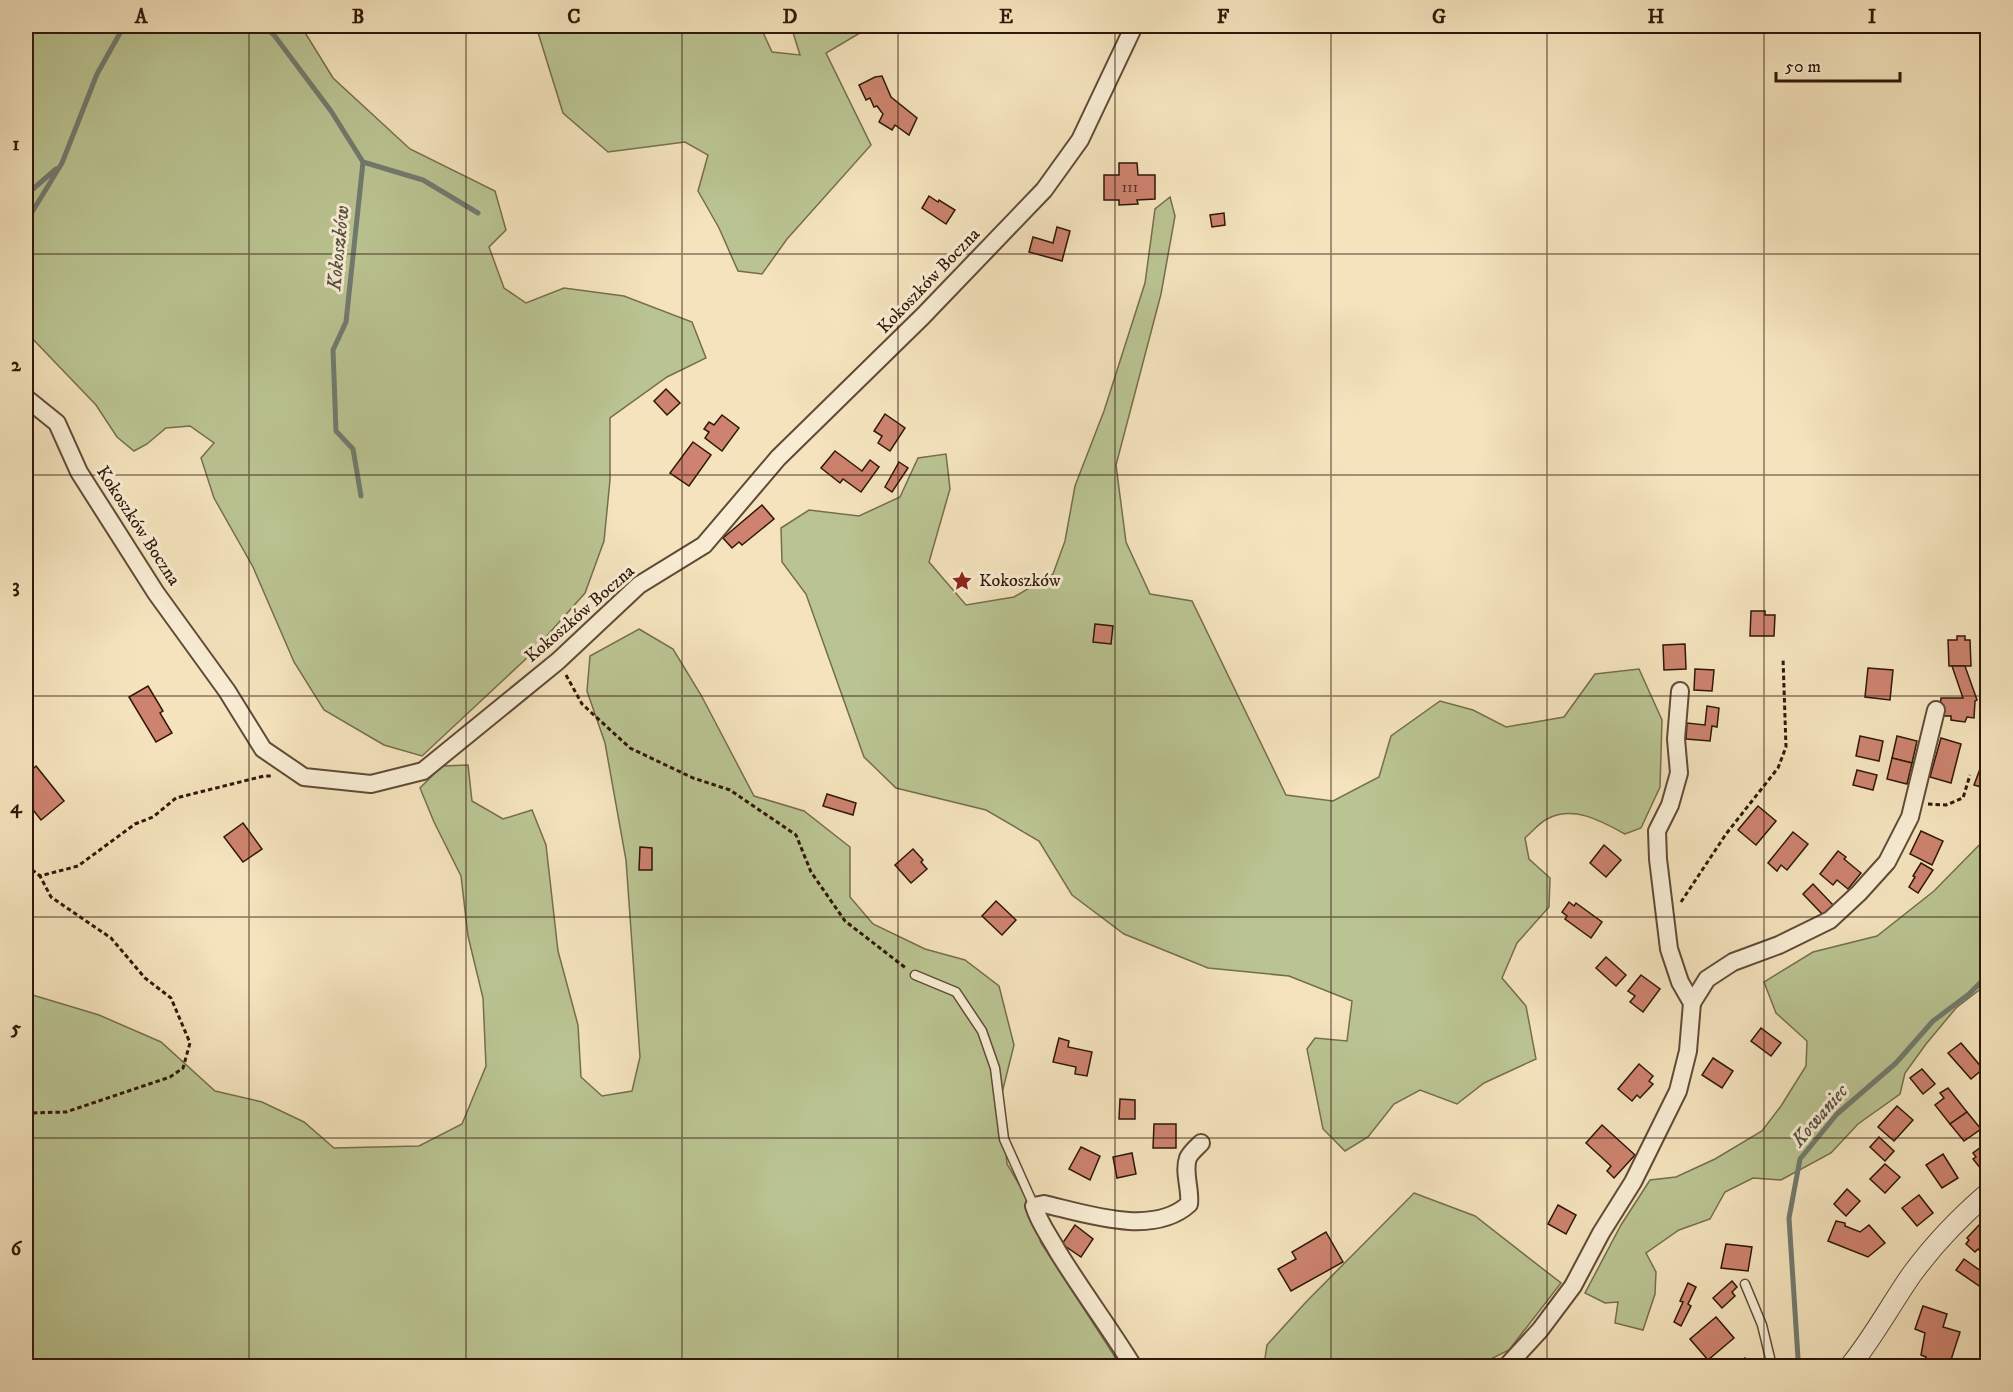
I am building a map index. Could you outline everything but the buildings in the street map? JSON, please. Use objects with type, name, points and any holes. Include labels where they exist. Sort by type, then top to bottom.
[{"type":"street","name":"Kokoszków Boczna","points":[[26,398],[57,423],[79,472],[156,593],[227,691],[263,749],[304,777],[371,784],[423,771],[558,661],[639,585],[704,545],[778,458],[923,316],[1044,190],[1080,140],[1134,26]]},
{"type":"street","points":[[1680,691],[1676,739],[1679,773],[1670,805],[1657,831],[1658,859],[1669,949],[1680,982],[1692,1003]]},
{"type":"street","points":[[1507,1366],[1540,1330],[1573,1286],[1655,1140],[1678,1091],[1688,1051],[1692,1003],[1707,979],[1733,962],[1779,945],[1830,920],[1887,862],[1910,817],[1936,710]]},
{"type":"street","points":[[1133,1366],[1068,1268],[1037,1217],[1034,1206],[1044,1204],[1116,1220],[1168,1217],[1189,1204],[1191,1194],[1187,1175],[1188,1158],[1201,1143]]},
{"type":"street","points":[[1850,1366],[1913,1273],[1966,1212],[1988,1192]]},
{"type":"lane","points":[[915,975],[956,992],[981,1031],[995,1068],[1004,1139],[1034,1206]]},
{"type":"lane","points":[[1745,1284],[1762,1325],[1772,1366]]},
{"type":"path","points":[[1665,927],[1726,834],[1778,768],[1786,747],[1783,658]]},
{"type":"path","points":[[558,661],[582,704],[630,748],[693,778],[730,790],[796,835],[811,872],[845,921],[915,975]]},
{"type":"path","points":[[1914,801],[1931,805],[1946,805],[1963,798],[1971,775]]},
{"type":"path","points":[[40,876],[78,866],[135,824],[153,817],[176,798],[264,776],[274,776]]},
{"type":"path","points":[[26,865],[40,876],[51,897],[111,938],[145,978],[171,998],[190,1043],[183,1068],[170,1077],[66,1112],[29,1113],[26,1111]]},
{"type":"green space","points":[[26,26],[301,26],[333,78],[410,149],[495,191],[506,230],[489,247],[504,288],[526,303],[564,288],[624,296],[692,322],[706,358],[667,377],[610,418],[610,480],[604,541],[585,593],[529,656],[422,756],[384,745],[324,710],[294,662],[253,567],[214,498],[201,458],[214,443],[190,426],[166,428],[147,444],[134,451],[117,437],[96,405],[26,332]]},
{"type":"green space","points":[[536,26],[760,26],[772,52],[800,55],[791,26],[869,26],[826,53],[871,145],[787,239],[762,274],[738,271],[719,228],[698,191],[708,155],[685,142],[608,152],[563,113]]},
{"type":"green space","points":[[1170,197],[1175,216],[1161,294],[1116,465],[1126,542],[1150,594],[1192,601],[1286,795],[1333,801],[1379,777],[1391,736],[1440,701],[1473,710],[1506,727],[1564,717],[1595,674],[1639,669],[1662,720],[1660,787],[1641,828],[1625,834],[1587,816],[1567,814],[1547,819],[1525,838],[1529,859],[1550,878],[1549,907],[1517,943],[1502,978],[1526,1006],[1536,1059],[1484,1083],[1457,1104],[1420,1090],[1394,1104],[1368,1137],[1345,1151],[1323,1129],[1307,1049],[1315,1038],[1347,1041],[1352,1001],[1289,976],[1208,968],[1124,934],[1072,895],[1039,841],[986,810],[896,788],[864,757],[806,594],[782,562],[781,528],[809,510],[859,516],[900,497],[918,458],[946,454],[950,489],[929,562],[966,605],[1014,597],[1053,574],[1065,541],[1075,486],[1104,411],[1145,283],[1155,209]]},
{"type":"green space","points":[[639,629],[673,649],[701,695],[754,796],[804,811],[850,847],[850,897],[873,924],[925,949],[965,960],[999,986],[1014,1045],[1001,1097],[1007,1164],[1024,1193],[1041,1243],[1121,1366],[26,1366],[26,993],[99,1015],[161,1042],[215,1091],[262,1102],[304,1122],[334,1148],[419,1146],[462,1124],[486,1066],[483,998],[468,936],[461,876],[420,788],[442,766],[468,765],[472,801],[503,819],[532,810],[546,845],[558,951],[578,1025],[581,1077],[602,1096],[632,1091],[640,1057],[626,860],[605,743],[587,691],[590,656]]},
{"type":"green space","points":[[1987,837],[1987,984],[1956,1008],[1926,1044],[1905,1073],[1900,1094],[1858,1124],[1831,1153],[1781,1180],[1753,1178],[1725,1192],[1710,1219],[1679,1230],[1646,1253],[1656,1272],[1655,1294],[1643,1330],[1615,1323],[1618,1302],[1605,1303],[1585,1293],[1621,1225],[1650,1180],[1676,1177],[1715,1159],[1762,1131],[1806,1066],[1807,1041],[1776,1013],[1764,982],[1813,952],[1877,936],[1934,891]]},
{"type":"green space","points":[[1414,1193],[1475,1216],[1561,1283],[1509,1350],[1477,1366],[1264,1365],[1267,1345],[1306,1302]]},
{"type":"waterway","points":[[26,222],[62,163],[97,74],[124,26]]},
{"type":"waterway","name":"Kokoszków","points":[[264,26],[274,35],[331,111],[363,162],[346,322],[333,350],[336,431],[353,449],[361,496]]},
{"type":"waterway","points":[[363,162],[423,180],[478,213]]},
{"type":"waterway","points":[[26,195],[56,169]]},
{"type":"waterway","name":"Kowaniec","points":[[1796,1366],[1798,1358],[1789,1218],[1800,1159],[1837,1114],[1896,1063],[1933,1021],[1969,994],[1988,975]]},
{"type":"place","name":"Kokoszków","points":[[962,581]]}]
